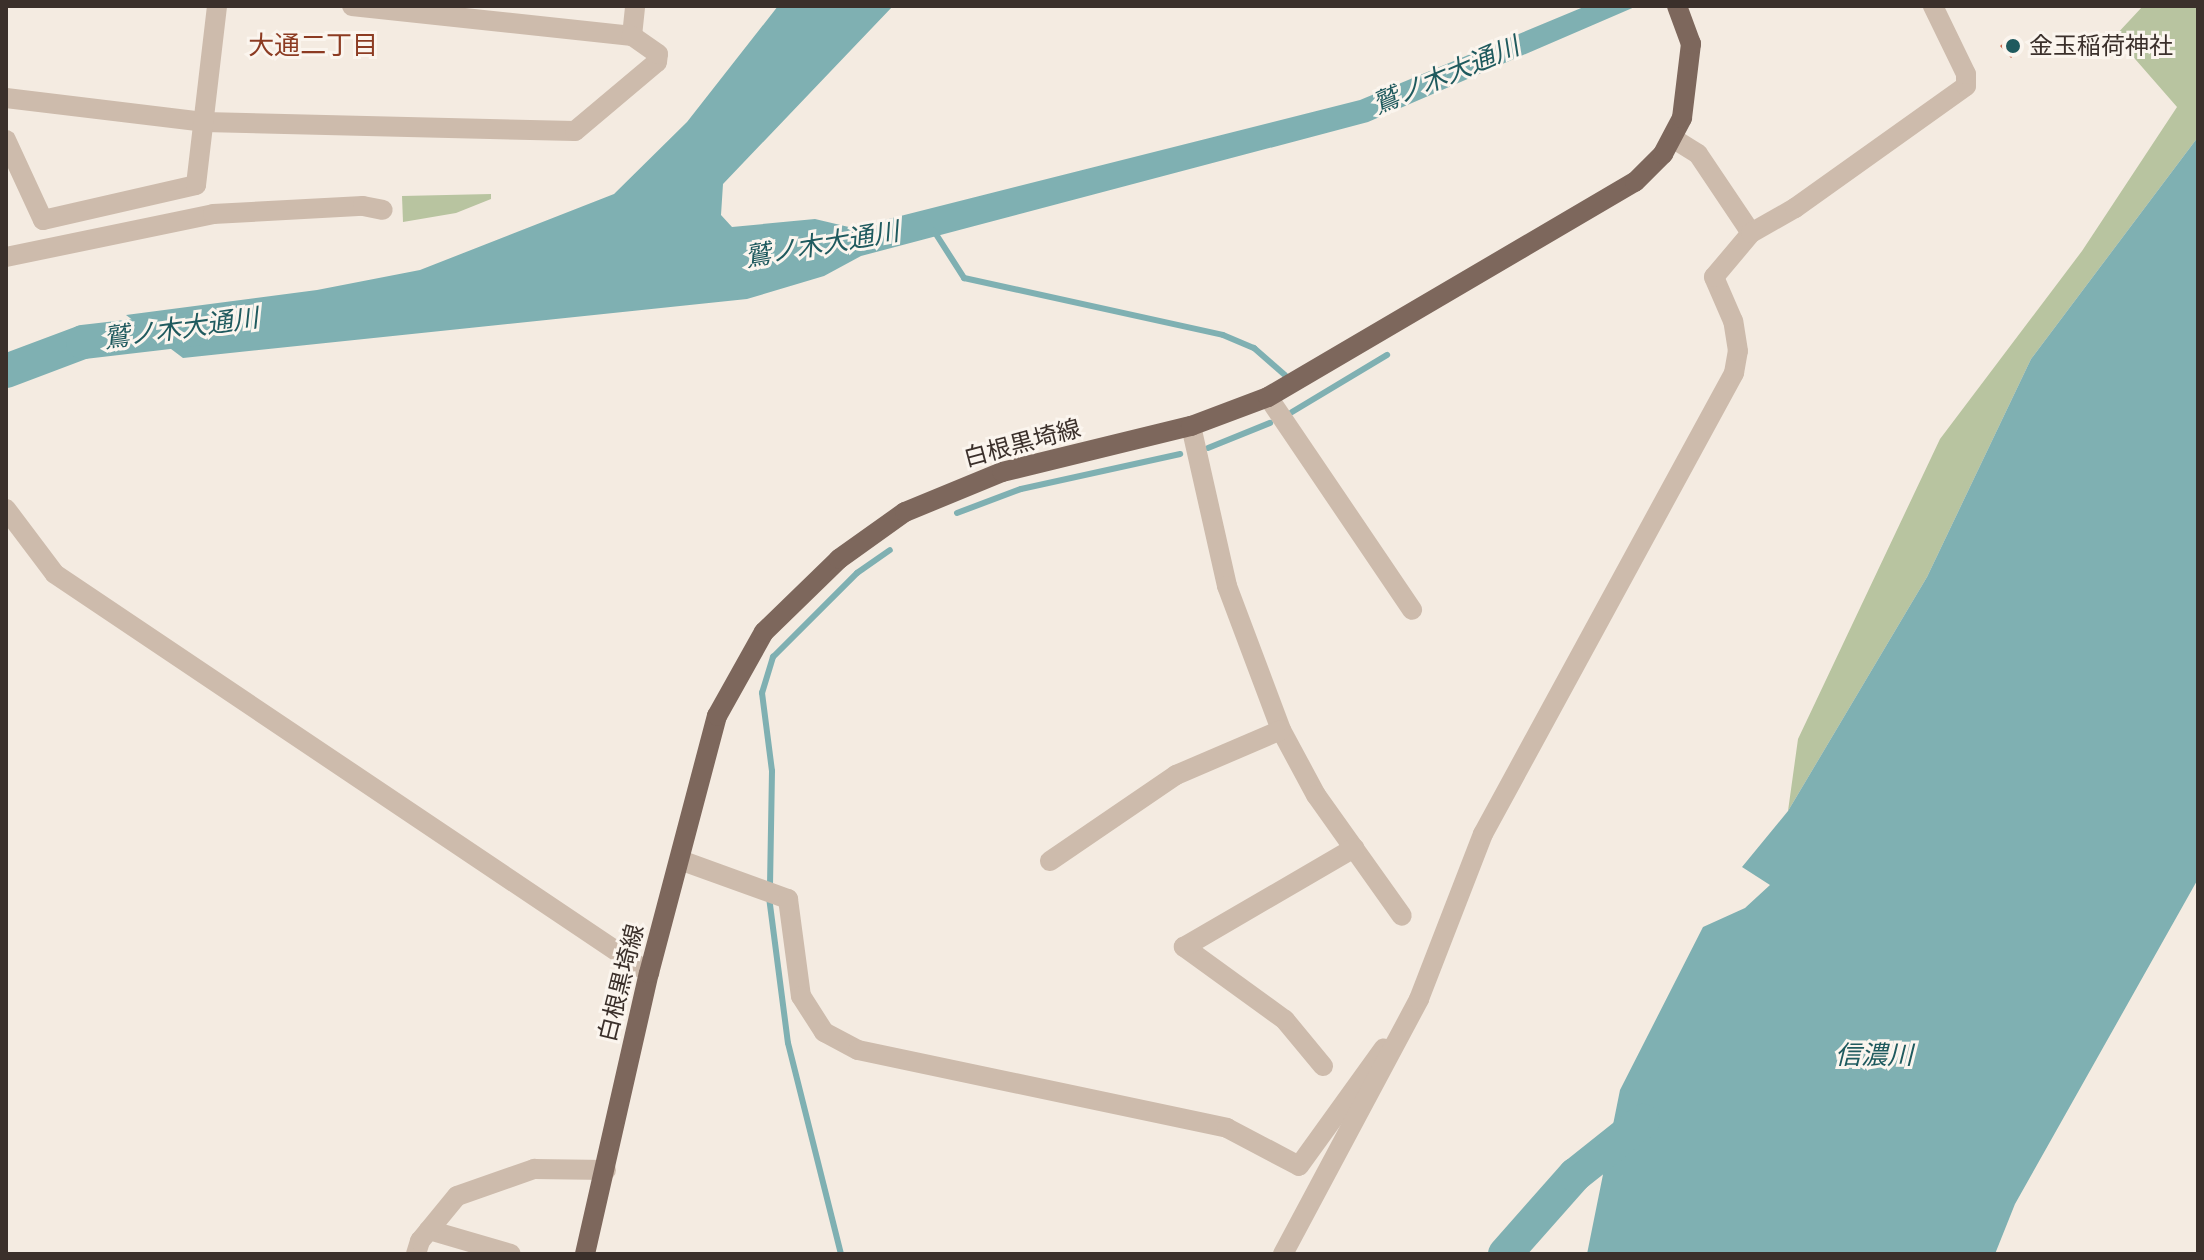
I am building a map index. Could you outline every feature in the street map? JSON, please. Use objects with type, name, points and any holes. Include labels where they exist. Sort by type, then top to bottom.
[{"type":"main road","name":"白根黒埼線","points":[[585,1254],[649,973],[717,716],[738,670],[764,632],[839,559],[898,516],[963,485],[1191,426],[1268,397],[1635,182],[1674,139],[1691,66],[1691,44],[1679,9]]},
{"type":"street","points":[[6,140],[43,220],[196,185],[217,6]]},
{"type":"street","points":[[6,98],[204,122],[575,131],[657,62],[658,54],[632,36],[471,14],[352,6]]},
{"type":"street","points":[[632,36],[635,6]]},
{"type":"street","points":[[1283,1254],[1398,1042],[1483,834],[1734,373],[1738,351],[1733,321],[1714,277],[1751,233],[1795,208],[1966,86],[1966,74],[1933,6]]},
{"type":"street","points":[[1674,139],[1698,154],[1751,233]]},
{"type":"street","points":[[6,257],[213,214],[363,206],[383,210]]},
{"type":"street","points":[[1268,397],[1412,610]]},
{"type":"street","points":[[1191,426],[1227,586],[1281,730],[1354,848],[1402,916]]},
{"type":"street","points":[[6,509],[55,574],[649,973]]},
{"type":"street","points":[[1050,861],[1176,775],[1281,730]]},
{"type":"street","points":[[1323,1066],[1285,1020],[1184,947],[1354,848]]},
{"type":"street","points":[[680,860],[788,899],[801,996],[824,1032],[840,1043],[1227,1128],[1299,1166],[1379,1050],[1398,1042]]},
{"type":"street","points":[[416,1254],[429,1230],[457,1196],[534,1169],[606,1170]]},
{"type":"street","points":[[429,1230],[511,1254]]},
{"type":"green space","points":[[2143,6],[2198,6],[2198,137],[2031,359],[1927,577],[1788,811],[1798,739],[1940,439],[2082,251],[2177,107],[2115,36]]},
{"type":"green space","points":[[491,194],[491,199],[456,213],[403,222],[402,196]]},
{"type":"water","points":[[778,6],[893,6],[723,184],[721,215],[732,227],[815,219],[853,228],[1360,100],[1586,6],[1637,6],[1368,122],[861,256],[824,276],[747,299],[183,358],[126,315],[317,290],[420,270],[614,194],[687,122]]},
{"type":"water","name":"信濃川","points":[[2198,137],[2198,879],[2015,1204],[1995,1254],[1587,1254],[1620,1090],[1703,927],[1745,908],[1770,885],[1742,867],[1788,811],[1927,577],[2031,359]]},
{"type":"building","points":[[2013,35],[2023,47],[2011,58],[2000,46]]},
{"type":"waterway","points":[[934,231],[964,278],[1223,335],[1254,348],[1285,375]]},
{"type":"waterway","name":"鷲ノ木大通川","points":[[6,371],[83,342],[196,329]]},
{"type":"waterway","points":[[1292,412],[1387,355]]},
{"type":"waterway","points":[[1208,448],[1270,423]]},
{"type":"waterway","points":[[957,513],[1021,489],[1180,454]]},
{"type":"waterway","points":[[770,886],[772,771],[762,693],[773,657],[857,573],[890,550]]},
{"type":"waterway","points":[[769,897],[788,1043],[841,1254]]},
{"type":"waterway","name":"信濃川","points":[[1505,1254],[1575,1175],[1643,1121]]},
{"type":"place","name":"金玉稲荷神社","points":[[2013,46]]},
{"type":"district","name":"大通二丁目","points":[[313,46]]}]
